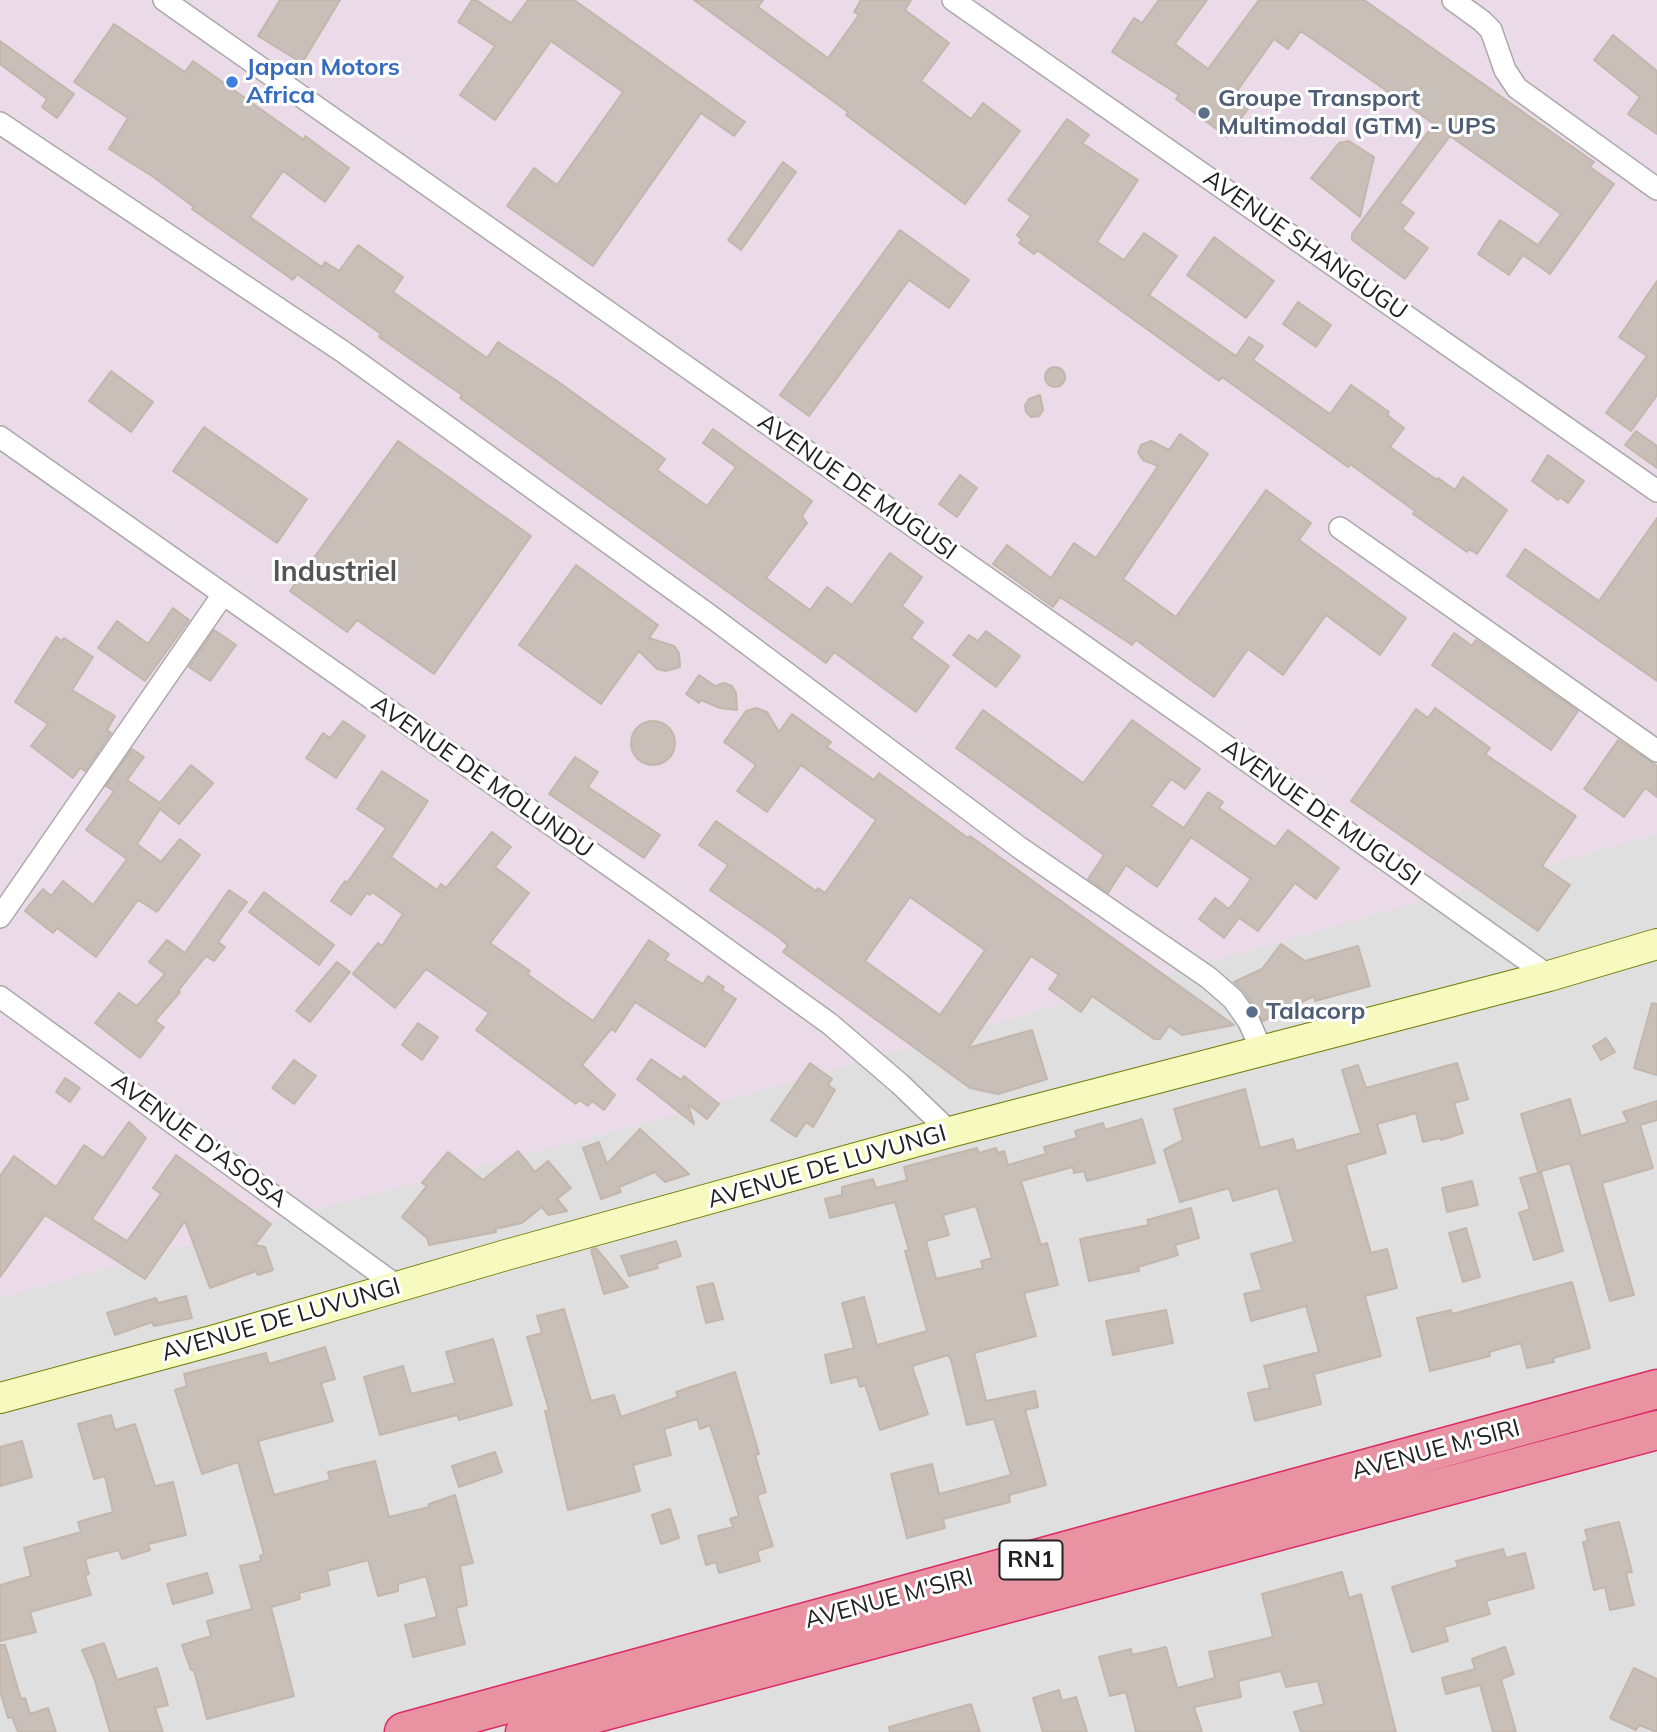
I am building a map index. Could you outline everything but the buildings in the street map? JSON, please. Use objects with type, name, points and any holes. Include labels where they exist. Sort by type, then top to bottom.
[{"type":"highway","name":"AVENUE M'SIRI","points":[[404,1732],[1657,1389]]},
{"type":"highway","name":"AVENUE M'SIRI","points":[[531,1731],[1657,1430]]},
{"type":"street","name":"AVENUE DE MUGUSI","points":[[164,0],[1198,726],[1549,976]]},
{"type":"street","name":"AVENUE SHANGUGU","points":[[953,0],[1657,491]]},
{"type":"street","points":[[1453,0],[1491,30],[1505,70],[1517,88],[1657,189]]},
{"type":"street","points":[[0,123],[342,351],[709,615],[1020,848],[1209,978],[1233,999],[1249,1022],[1262,1051]]},
{"type":"street","name":"AVENUE DE MOLUNDU","points":[[0,438],[654,897],[830,1024],[900,1084],[950,1132]]},
{"type":"street","points":[[1340,528],[1657,751]]},
{"type":"street","points":[[0,917],[222,596]]},
{"type":"street","name":"AVENUE DE LUVUNGI","points":[[0,1398],[219,1339],[397,1286],[950,1132],[1549,976],[1657,944]]},
{"type":"street","name":"AVENUE D'ASOSA","points":[[0,997],[397,1286]]},
{"type":"shaded area","points":[[0,0],[1657,0],[1657,1732],[0,1732]]},
{"type":"shaded area","points":[[0,0],[1657,0],[1657,834],[675,1115],[279,1219],[0,1298]]},
{"type":"place","name":"Japan Motors Africa","points":[[232,82]]},
{"type":"place","name":"Groupe Transport Multimodal (GTM) - UPS","points":[[1204,113]]},
{"type":"place","name":"Talacorp","points":[[1252,1012]]},
{"type":"district","name":"Industriel","points":[[335,573]]}]
